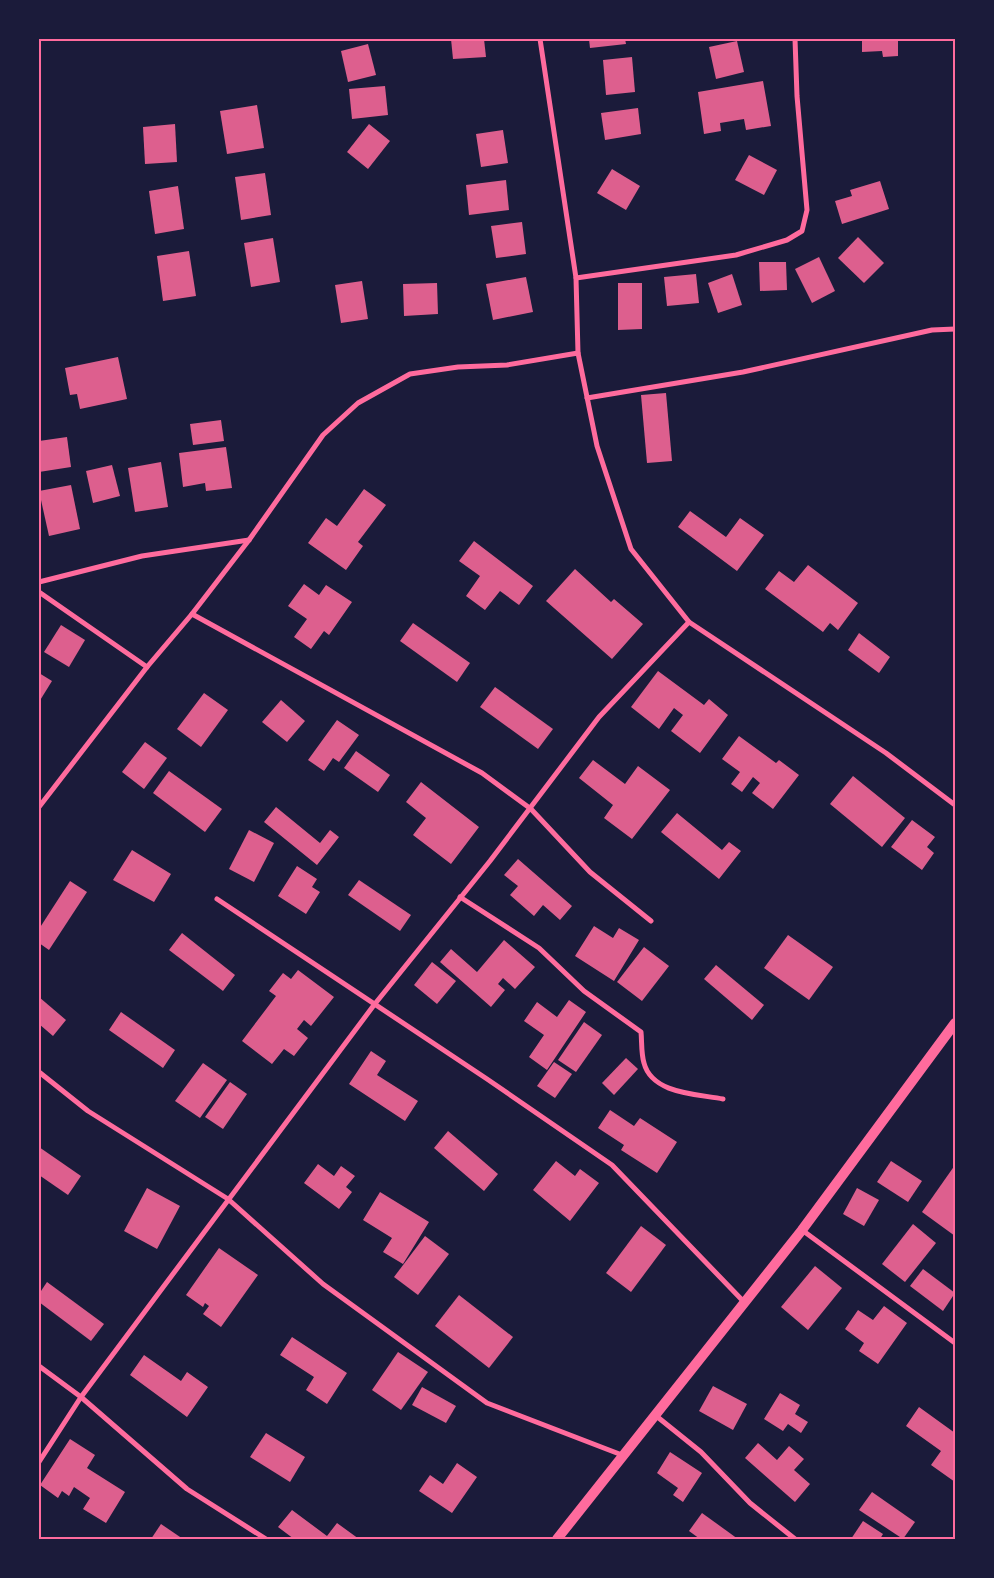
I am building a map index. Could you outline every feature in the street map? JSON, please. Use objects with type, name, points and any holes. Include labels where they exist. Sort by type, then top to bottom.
[{"type":"main road","points":[[557,1539],[802,1230],[955,1023]]},
{"type":"street","points":[[540,39],[576,278],[578,353],[597,446],[632,550],[690,622],[886,754],[955,805]]},
{"type":"street","points":[[576,278],[736,255],[787,240],[802,231],[807,210],[797,96],[796,39]]},
{"type":"street","points":[[587,398],[743,372],[932,330],[955,329]]},
{"type":"street","points":[[39,807],[147,666],[192,614],[249,540],[323,436],[358,403],[410,374],[458,367],[507,365],[578,353]]},
{"type":"street","points":[[39,582],[142,556],[249,540]]},
{"type":"street","points":[[39,592],[147,666]]},
{"type":"street","points":[[192,614],[482,773],[531,809],[590,872],[651,921]]},
{"type":"street","points":[[39,1462],[81,1397],[374,1005],[531,809],[598,717],[690,622]]},
{"type":"street","points":[[460,897],[539,948],[584,991],[640,1032],[644,1063],[651,1078],[662,1085],[682,1091],[723,1099]]},
{"type":"street","points":[[216,899],[487,1079],[612,1165],[744,1302]]},
{"type":"street","points":[[39,1072],[88,1111],[228,1199],[323,1284],[487,1403],[622,1455]]},
{"type":"street","points":[[802,1230],[955,1343]]},
{"type":"street","points":[[39,1366],[81,1397],[188,1489],[266,1539]]},
{"type":"street","points":[[655,1415],[701,1452],[750,1503],[794,1539]]},
{"type":"building","points":[[451,39],[484,39],[486,57],[453,59]]},
{"type":"building","points":[[589,39],[625,39],[626,44],[590,48]]},
{"type":"building","points":[[862,39],[898,39],[898,56],[883,57],[882,51],[862,52]]},
{"type":"building","points":[[737,41],[744,72],[716,79],[709,47]]},
{"type":"building","points":[[368,44],[376,75],[348,82],[341,51]]},
{"type":"building","points":[[632,57],[635,92],[606,95],[603,60]]},
{"type":"building","points":[[763,81],[771,126],[746,130],[744,119],[720,123],[721,131],[704,134],[698,92]]},
{"type":"building","points":[[385,86],[388,115],[352,119],[349,89]]},
{"type":"building","points":[[257,105],[264,148],[227,154],[220,111]]},
{"type":"building","points":[[638,108],[641,134],[605,140],[601,113]]},
{"type":"building","points":[[175,124],[177,162],[145,164],[143,127]]},
{"type":"building","points":[[369,124],[390,141],[368,169],[347,152]]},
{"type":"building","points":[[503,130],[508,163],[481,167],[476,134]]},
{"type":"building","points":[[749,155],[777,170],[764,195],[735,180]]},
{"type":"building","points":[[612,169],[640,186],[626,210],[597,193]]},
{"type":"building","points":[[265,173],[271,215],[241,220],[235,177]]},
{"type":"building","points":[[506,180],[509,210],[469,215],[466,185]]},
{"type":"building","points":[[880,181],[889,209],[842,224],[835,201],[852,196],[850,190]]},
{"type":"building","points":[[178,186],[184,229],[155,234],[149,191]]},
{"type":"building","points":[[522,222],[526,254],[496,258],[491,226]]},
{"type":"building","points":[[858,237],[884,263],[864,283],[838,258]]},
{"type":"building","points":[[273,238],[280,282],[251,287],[244,243]]},
{"type":"building","points":[[189,251],[196,296],[163,301],[157,256]]},
{"type":"building","points":[[819,257],[835,291],[812,303],[795,269]]},
{"type":"building","points":[[759,262],[786,262],[787,290],[760,291]]},
{"type":"building","points":[[696,274],[699,303],[667,306],[664,277]]},
{"type":"building","points":[[732,274],[742,305],[718,313],[708,283]]},
{"type":"building","points":[[526,277],[533,312],[493,320],[486,284]]},
{"type":"building","points":[[362,281],[368,319],[341,323],[335,285]]},
{"type":"building","points":[[437,283],[438,314],[404,316],[403,284]]},
{"type":"building","points":[[618,283],[642,283],[642,329],[618,330]]},
{"type":"building","points":[[118,357],[127,399],[80,409],[77,394],[70,395],[65,368]]},
{"type":"building","points":[[666,393],[672,461],[647,463],[641,395]]},
{"type":"building","points":[[221,420],[224,441],[193,445],[190,424]]},
{"type":"building","points":[[67,437],[71,467],[39,472],[39,441]]},
{"type":"building","points":[[226,447],[232,488],[206,491],[205,483],[183,487],[179,453]]},
{"type":"building","points":[[161,462],[168,507],[135,512],[128,468]]},
{"type":"building","points":[[112,465],[120,496],[93,503],[86,471]]},
{"type":"building","points":[[71,485],[80,529],[49,536],[39,491]]},
{"type":"building","points":[[364,489],[386,505],[358,542],[363,546],[346,570],[308,543],[326,518],[337,526]]},
{"type":"building","points":[[690,511],[726,537],[740,518],[764,535],[737,571],[678,527]]},
{"type":"building","points":[[474,541],[533,586],[519,605],[500,591],[485,610],[466,596],[480,576],[459,561]]},
{"type":"building","points":[[808,565],[858,603],[838,630],[830,623],[823,632],[765,589],[779,571],[794,582]]},
{"type":"building","points":[[575,569],[611,602],[614,599],[643,624],[612,659],[546,601]]},
{"type":"building","points":[[304,584],[319,595],[326,585],[352,602],[329,635],[324,631],[311,649],[294,637],[307,619],[288,606]]},
{"type":"building","points":[[413,623],[470,663],[457,682],[400,641]]},
{"type":"building","points":[[61,625],[85,640],[69,667],[44,652]]},
{"type":"building","points":[[859,633],[890,657],[879,673],[848,650]]},
{"type":"building","points":[[658,671],[704,705],[709,699],[728,715],[700,753],[671,731],[683,715],[674,708],[659,729],[631,707]]},
{"type":"building","points":[[39,673],[52,681],[39,702]]},
{"type":"building","points":[[495,687],[553,729],[538,749],[480,707]]},
{"type":"building","points":[[204,693],[228,710],[201,747],[177,729]]},
{"type":"building","points":[[281,700],[305,721],[287,742],[262,722]]},
{"type":"building","points":[[337,720],[359,735],[339,762],[333,758],[324,771],[308,760]]},
{"type":"building","points":[[739,736],[776,763],[779,760],[799,775],[773,809],[752,793],[760,783],[753,777],[742,792],[731,784],[740,772],[722,759]]},
{"type":"building","points":[[145,742],[167,758],[144,789],[122,772]]},
{"type":"building","points":[[356,751],[390,775],[378,792],[344,768]]},
{"type":"building","points":[[593,760],[625,784],[638,766],[670,790],[632,839],[604,818],[613,805],[579,778]]},
{"type":"building","points":[[169,771],[222,809],[205,832],[153,793]]},
{"type":"building","points":[[853,776],[905,818],[882,847],[830,804]]},
{"type":"building","points":[[421,782],[479,827],[451,864],[413,835],[426,818],[406,802]]},
{"type":"building","points":[[276,807],[320,843],[330,830],[339,837],[317,865],[264,822]]},
{"type":"building","points":[[677,813],[722,850],[729,842],[741,851],[719,879],[661,832]]},
{"type":"building","points":[[912,820],[935,837],[927,847],[934,853],[922,870],[891,847]]},
{"type":"building","points":[[249,830],[274,843],[254,882],[229,869]]},
{"type":"building","points":[[132,850],[171,874],[154,902],[113,880]]},
{"type":"building","points":[[518,859],[572,906],[560,920],[543,905],[534,916],[510,895],[518,886],[504,875]]},
{"type":"building","points":[[297,866],[317,879],[312,887],[320,892],[306,914],[278,896]]},
{"type":"building","points":[[359,880],[411,915],[400,931],[348,895]]},
{"type":"building","points":[[70,881],[87,892],[49,950],[39,943],[39,929]]},
{"type":"building","points":[[594,926],[613,938],[619,928],[639,940],[614,981],[575,956]]},
{"type":"building","points":[[182,933],[235,975],[223,991],[169,950]]},
{"type":"building","points":[[788,935],[833,967],[809,1000],[764,968]]},
{"type":"building","points":[[504,940],[535,967],[515,989],[503,978],[498,984],[505,990],[491,1007],[440,962],[451,949],[477,972]]},
{"type":"building","points":[[644,947],[669,966],[642,1001],[617,982]]},
{"type":"building","points":[[432,962],[456,981],[437,1004],[414,985]]},
{"type":"building","points":[[716,965],[764,1005],[752,1020],[704,979]]},
{"type":"building","points":[[298,970],[334,997],[311,1026],[304,1020],[297,1029],[308,1038],[294,1056],[284,1049],[272,1064],[242,1041],[276,996],[269,991],[283,973],[291,979]]},
{"type":"building","points":[[39,997],[66,1020],[53,1036],[39,1024]]},
{"type":"building","points":[[569,1000],[586,1012],[547,1070],[529,1057],[544,1035],[524,1021],[537,1002],[557,1017]]},
{"type":"building","points":[[121,1012],[175,1050],[163,1068],[109,1030]]},
{"type":"building","points":[[584,1022],[602,1035],[576,1072],[558,1060]]},
{"type":"building","points":[[371,1051],[386,1061],[377,1075],[418,1101],[405,1121],[349,1084]]},
{"type":"building","points":[[626,1058],[638,1069],[614,1095],[602,1083]]},
{"type":"building","points":[[554,1062],[572,1074],[555,1098],[537,1086]]},
{"type":"building","points":[[203,1063],[227,1080],[200,1118],[175,1101]]},
{"type":"building","points":[[230,1082],[247,1094],[223,1129],[205,1117]]},
{"type":"building","points":[[610,1110],[634,1126],[640,1118],[677,1142],[657,1173],[621,1150],[624,1145],[598,1128]]},
{"type":"building","points":[[448,1131],[498,1174],[484,1191],[434,1148]]},
{"type":"building","points":[[39,1147],[81,1176],[68,1195],[39,1175]]},
{"type":"building","points":[[556,1161],[575,1176],[580,1169],[599,1183],[570,1221],[533,1190]]},
{"type":"building","points":[[891,1161],[922,1181],[908,1202],[877,1182]]},
{"type":"building","points":[[318,1164],[334,1176],[341,1166],[355,1176],[346,1187],[352,1192],[339,1209],[304,1183]]},
{"type":"building","points":[[955,1165],[955,1236],[922,1212]]},
{"type":"building","points":[[147,1188],[180,1206],[157,1249],[124,1231]]},
{"type":"building","points":[[857,1188],[879,1200],[864,1226],[843,1214]]},
{"type":"building","points":[[380,1192],[429,1222],[403,1264],[383,1252],[392,1238],[363,1220]]},
{"type":"building","points":[[913,1224],[936,1243],[905,1282],[882,1264]]},
{"type":"building","points":[[641,1226],[666,1245],[631,1292],[606,1273]]},
{"type":"building","points":[[425,1236],[449,1254],[418,1295],[394,1277]]},
{"type":"building","points":[[219,1248],[258,1275],[221,1327],[203,1314],[209,1306],[205,1303],[203,1307],[186,1295]]},
{"type":"building","points":[[815,1266],[842,1288],[808,1330],[781,1307]]},
{"type":"building","points":[[923,1269],[955,1293],[943,1311],[910,1286]]},
{"type":"building","points":[[47,1282],[104,1324],[91,1341],[39,1302],[39,1294]]},
{"type":"building","points":[[459,1295],[513,1337],[489,1368],[435,1326]]},
{"type":"building","points":[[884,1306],[907,1323],[878,1364],[859,1351],[864,1343],[845,1329],[858,1310],[873,1320]]},
{"type":"building","points":[[292,1337],[347,1373],[327,1404],[306,1390],[314,1377],[280,1355]]},
{"type":"building","points":[[398,1352],[428,1372],[401,1410],[372,1390]]},
{"type":"building","points":[[144,1355],[181,1381],[187,1372],[208,1387],[187,1417],[130,1375]]},
{"type":"building","points":[[713,1386],[747,1404],[733,1430],[699,1411]]},
{"type":"building","points":[[422,1387],[456,1406],[446,1423],[412,1405]]},
{"type":"building","points":[[780,1393],[800,1405],[795,1414],[808,1422],[801,1433],[788,1424],[783,1431],[764,1419]]},
{"type":"building","points":[[919,1407],[955,1433],[955,1482],[931,1465],[941,1451],[906,1426]]},
{"type":"building","points":[[266,1433],[305,1457],[290,1482],[250,1457]]},
{"type":"building","points":[[70,1439],[95,1455],[87,1468],[125,1492],[106,1523],[83,1509],[90,1498],[74,1487],[69,1496],[62,1491],[58,1498],[40,1485]]},
{"type":"building","points":[[758,1443],[777,1460],[789,1446],[804,1459],[794,1470],[810,1484],[795,1502],[745,1458]]},
{"type":"building","points":[[670,1452],[702,1473],[683,1502],[673,1495],[678,1488],[657,1473]]},
{"type":"building","points":[[457,1463],[477,1477],[452,1513],[419,1491],[430,1475],[443,1484]]},
{"type":"building","points":[[872,1492],[915,1522],[903,1539],[859,1510]]},
{"type":"building","points":[[292,1510],[327,1536],[337,1523],[359,1539],[294,1539],[278,1527]]},
{"type":"building","points":[[702,1513],[738,1539],[700,1539],[689,1531]]},
{"type":"building","points":[[863,1521],[883,1534],[880,1539],[851,1539]]},
{"type":"building","points":[[161,1524],[183,1539],[151,1539]]}]
